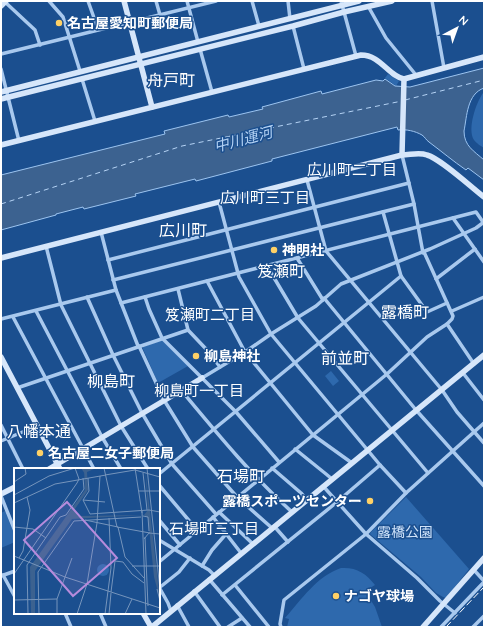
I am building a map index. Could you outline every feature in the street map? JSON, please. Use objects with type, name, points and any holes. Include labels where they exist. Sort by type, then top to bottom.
[{"type":"street","points":[[49,1],[63,17],[80,71]]},
{"type":"street","points":[[88,1],[98,29]]},
{"type":"street","points":[[124,1],[152,107]]},
{"type":"street","points":[[156,1],[160,15]]},
{"type":"street","points":[[187,1],[198,42]]},
{"type":"street","points":[[1,54],[216,1]]},
{"type":"street","points":[[252,1],[259,26]]},
{"type":"street","points":[[288,1],[290,19]]},
{"type":"street","points":[[4,91],[290,19],[342,3],[359,1]]},
{"type":"street","points":[[1,99],[392,1]]},
{"type":"street","points":[[432,1],[444,68]]},
{"type":"street","points":[[4,3],[36,30],[40,45]]},
{"type":"street","points":[[342,3],[356,56]]},
{"type":"street","points":[[368,6],[386,38],[416,75]]},
{"type":"street","points":[[293,26],[304,69]]},
{"type":"street","points":[[200,49],[212,92]]},
{"type":"street","points":[[1,145],[356,56],[372,56],[396,75],[404,79],[484,57]]},
{"type":"street","points":[[1,69],[4,91],[8,98],[19,141]]},
{"type":"street","points":[[82,79],[95,121]]},
{"type":"street","points":[[160,561],[258,479],[362,395],[410,354],[427,337],[452,319],[452,311],[424,252],[402,155],[404,79]]},
{"type":"street","points":[[1,258],[402,155],[428,155],[438,160],[484,197]]},
{"type":"street","points":[[307,180],[326,251],[410,354],[442,390],[457,412],[484,443]]},
{"type":"street","points":[[108,260],[409,183]]},
{"type":"street","points":[[219,202],[238,274],[271,334],[380,465],[406,493]]},
{"type":"street","points":[[113,280],[414,204]]},
{"type":"street","points":[[383,212],[401,276],[427,312],[447,302]]},
{"type":"street","points":[[1,357],[59,467],[102,437],[245,352],[298,318],[316,306],[341,284],[424,252],[484,222],[476,212],[121,303]]},
{"type":"street","points":[[454,218],[484,262]]},
{"type":"street","points":[[101,232],[116,290],[139,346],[164,400],[193,447],[237,497],[273,527],[288,542]]},
{"type":"street","points":[[46,246],[60,305],[121,426],[147,468]]},
{"type":"street","points":[[436,279],[475,249]]},
{"type":"street","points":[[297,258],[324,299],[416,410],[484,486]]},
{"type":"street","points":[[267,266],[298,318],[428,473]]},
{"type":"street","points":[[160,473],[401,276]]},
{"type":"street","points":[[207,281],[245,352],[314,435],[352,463]]},
{"type":"street","points":[[178,289],[188,330],[207,350],[220,367]]},
{"type":"street","points":[[1,319],[116,290]]},
{"type":"street","points":[[87,297],[113,355],[142,413],[172,464],[216,514],[253,544]]},
{"type":"street","points":[[145,297],[162,338],[236,412],[279,462]]},
{"type":"street","points":[[452,311],[484,297]]},
{"type":"street","points":[[36,311],[102,437],[120,468]]},
{"type":"street","points":[[13,316],[93,468]]},
{"type":"street","points":[[447,324],[474,364]]},
{"type":"street","points":[[17,388],[188,330]]},
{"type":"street","points":[[144,614],[151,627],[484,355]]},
{"type":"street","points":[[463,373],[484,400]]},
{"type":"street","points":[[181,390],[214,430],[258,479],[292,512]]},
{"type":"street","points":[[276,627],[281,626],[284,600],[366,534],[406,493],[484,423]]},
{"type":"street","points":[[1,424],[22,468]]},
{"type":"street","points":[[1,441],[37,426]]},
{"type":"street","points":[[295,449],[332,479]]},
{"type":"street","points":[[222,595],[337,502],[380,465]]},
{"type":"street","points":[[272,468],[307,500]]},
{"type":"street","points":[[160,486],[197,530]]},
{"type":"street","points":[[323,486],[366,534],[455,613]]},
{"type":"street","points":[[14,488],[1,495],[14,529]]},
{"type":"street","points":[[216,514],[226,534],[241,554]]},
{"type":"street","points":[[160,521],[180,545]]},
{"type":"street","points":[[202,566],[212,550],[226,534]]},
{"type":"street","points":[[160,541],[202,566],[212,577],[222,595],[250,627]]},
{"type":"street","points":[[160,586],[179,572],[190,558]]},
{"type":"street","points":[[423,627],[484,558]]},
{"type":"street","points":[[441,627],[484,582],[474,570]]},
{"type":"street","points":[[14,571],[2,575],[14,595]]},
{"type":"street","points":[[235,585],[269,627]]},
{"type":"street","points":[[160,589],[171,611]]},
{"type":"street","points":[[194,591],[220,627]]},
{"type":"street","points":[[177,605],[189,627]]},
{"type":"street","points":[[65,614],[71,627]]},
{"type":"street","points":[[100,614],[106,627]]},
{"type":"street","points":[[473,627],[482,617],[484,622]]},
{"type":"street","points":[[228,627],[242,618]]},
{"type":"green space","points":[[388,74],[399,81],[396,86],[385,78]]},
{"type":"green space","points":[[483,93],[484,148],[474,140],[471,129],[475,109]]},
{"type":"green space","points":[[162,340],[188,366],[158,383],[143,347]]},
{"type":"green space","points":[[331,371],[339,381],[333,386],[325,376]]},
{"type":"green space","name":"露橋公園","points":[[406,497],[469,569],[446,598],[436,593],[421,577],[370,534]]},
{"type":"green space","points":[[5,511],[14,534],[14,542],[1,548],[1,513]]},
{"type":"green space","name":"ナゴヤ球場","points":[[341,568],[356,570],[364,574],[375,585],[365,591],[375,607],[382,627],[287,627],[289,619],[285,618],[304,596],[317,582]]},
{"type":"water","name":"中川運河","points":[[484,68],[484,88],[478,91],[471,100],[467,112],[464,136],[473,151],[484,160],[484,180],[468,168],[466,170],[461,167],[422,135],[416,132],[398,130],[397,127],[272,159],[272,161],[196,181],[195,179],[135,194],[136,196],[84,209],[83,207],[1,230],[1,175],[165,134],[164,131],[228,115],[229,117],[263,109],[262,107],[321,91],[322,94],[376,80],[383,81],[385,79],[395,86],[410,87]]},
{"type":"ferry route","points":[[405,100],[484,80]]},
{"type":"ferry route","points":[[1,204],[182,146],[402,101]]},
{"type":"railway","points":[[446,627],[484,587]]},
{"type":"place","name":"名古屋愛知町郵便局","points":[[59,23]]},
{"type":"place","name":"神明社","points":[[274,250]]},
{"type":"place","name":"柳島神社","points":[[196,356]]},
{"type":"place","name":"名古屋二女子郵便局","points":[[40,453]]},
{"type":"place","name":"露橋スポーツセンター","points":[[370,501]]},
{"type":"place","name":"ナゴヤ球場","points":[[336,596]]},
{"type":"district","name":"舟戸町","points":[[171,80]]},
{"type":"district","name":"広川町二丁目","points":[[352,169]]},
{"type":"district","name":"広川町三丁目","points":[[265,197]]},
{"type":"district","name":"広川町","points":[[183,230]]},
{"type":"district","name":"笈瀬町","points":[[281,271]]},
{"type":"district","name":"露橋町","points":[[405,312]]},
{"type":"district","name":"笈瀬町二丁目","points":[[210,314]]},
{"type":"district","name":"前並町","points":[[345,358]]},
{"type":"district","name":"柳島町","points":[[111,381]]},
{"type":"district","name":"柳島町一丁目","points":[[199,390]]},
{"type":"district","name":"八幡本通","points":[[39,431]]},
{"type":"district","name":"石場町","points":[[241,476]]},
{"type":"district","name":"石場町三丁目","points":[[214,528]]}]
